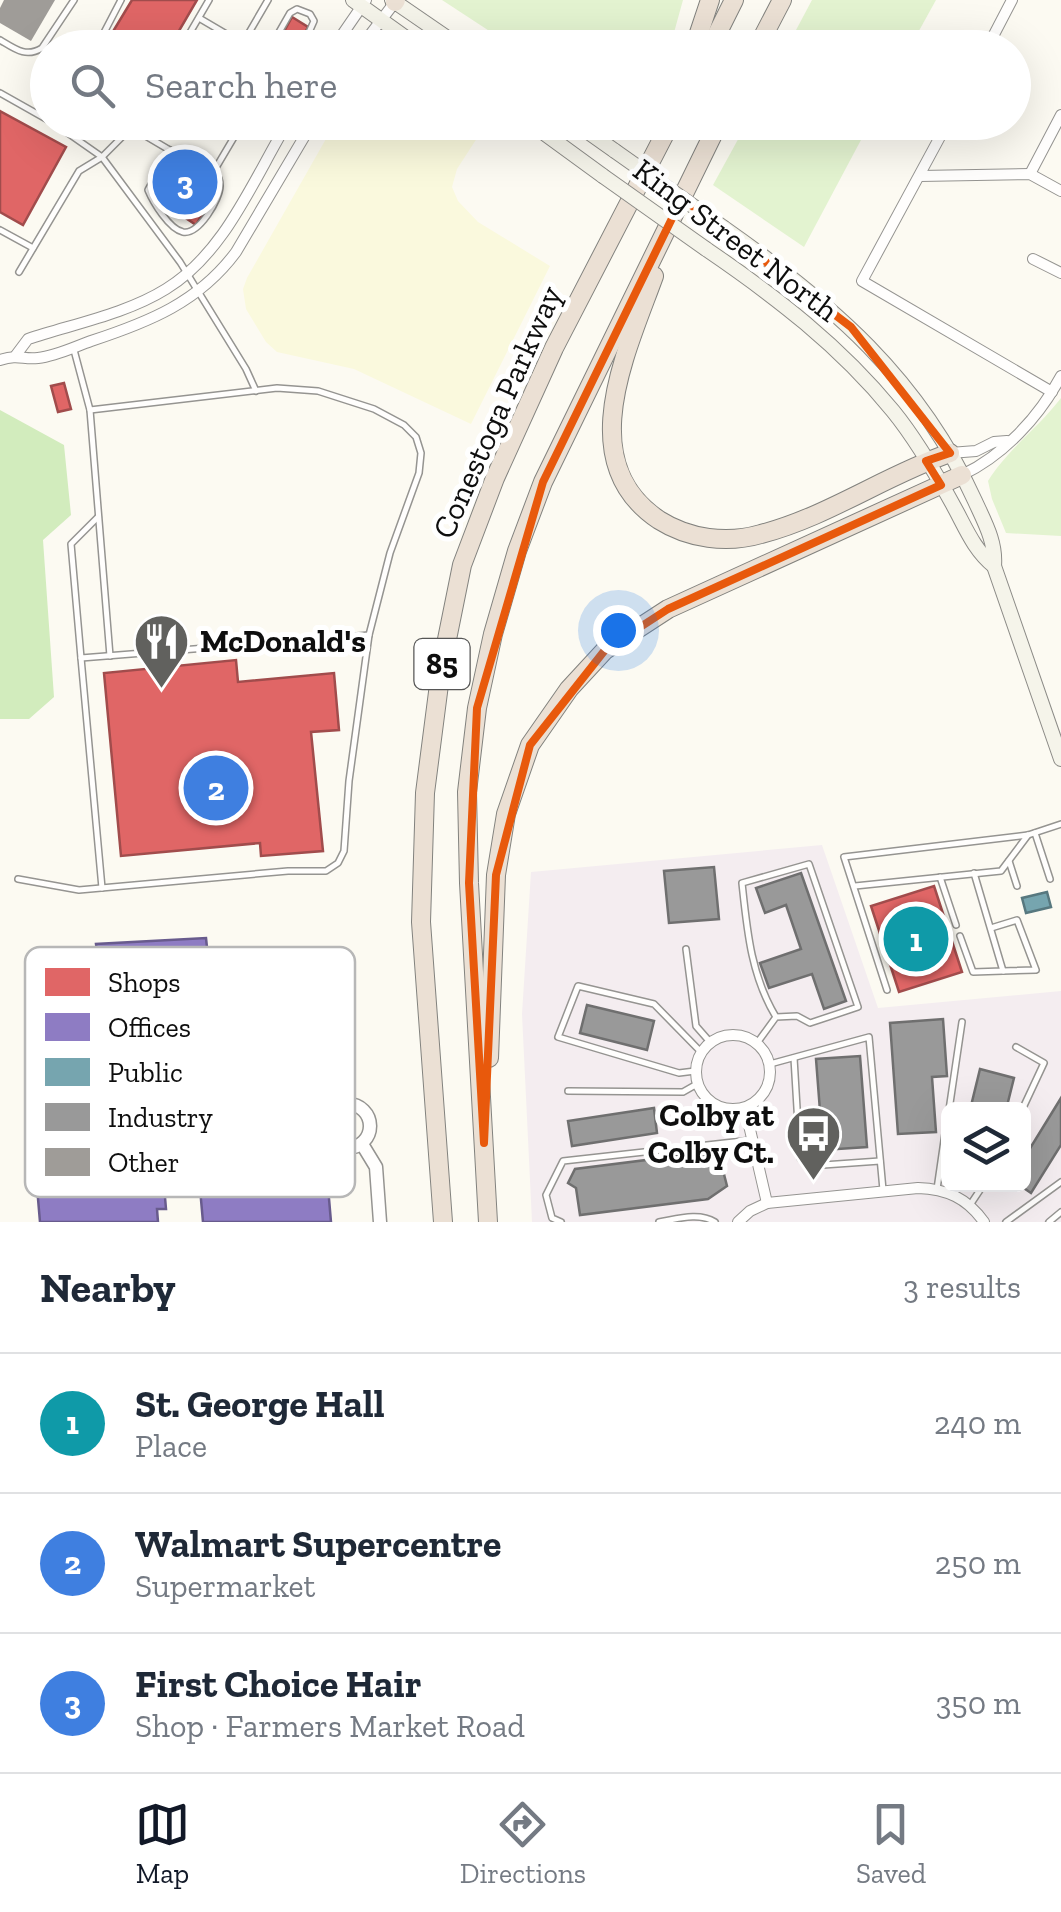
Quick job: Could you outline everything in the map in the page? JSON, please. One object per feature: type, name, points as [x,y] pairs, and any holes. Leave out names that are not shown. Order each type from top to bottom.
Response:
[{"type":"highway","points":[[700,30],[710,0]]},
{"type":"highway","points":[[719,30],[734,0]]},
{"type":"highway","points":[[767,30],[782,0]]},
{"type":"highway","name":"Conestoga Parkway","points":[[443,1222],[421,922],[425,793],[441,669],[462,565],[495,478],[554,348],[661,140]]},
{"type":"highway","points":[[710,140],[685,188],[617,380],[611,416],[615,456],[638,502],[670,527],[697,538],[760,535],[950,453]]},
{"type":"highway","name":"85","points":[[488,1222],[468,883],[467,792],[477,708],[517,551],[543,482],[685,188]]},
{"type":"highway","points":[[484,1143],[496,875],[506,814],[530,745],[569,689],[606,650],[668,609],[962,475]]},
{"type":"main road","points":[[394,1],[436,30]]},
{"type":"main road","points":[[360,2],[394,30]]},
{"type":"main road","name":"King Street North","points":[[554,140],[764,288],[824,337],[894,412],[941,485],[978,553],[994,566]]},
{"type":"main road","name":"King Street North","points":[[600,140],[814,292],[916,400],[962,475],[996,548],[994,566],[1061,759]]},
{"type":"street","points":[[996,30],[1012,0]]},
{"type":"street","points":[[373,30],[394,1]]},
{"type":"street","points":[[344,30],[360,2]]},
{"type":"street","points":[[1030,174],[1061,115]]},
{"type":"street","points":[[0,360],[16,354],[28,339],[151,297],[187,274],[228,225],[277,140]]},
{"type":"street","points":[[16,354],[35,359],[144,324],[198,292],[222,271],[250,232],[303,140]]},
{"type":"street","points":[[939,140],[862,281],[1052,392]]},
{"type":"street","points":[[920,176],[1030,174],[1061,191]]},
{"type":"street","points":[[1033,259],[1061,273]]},
{"type":"street","points":[[962,475],[988,463],[1027,426],[1061,376]]},
{"type":"street","points":[[950,453],[976,451],[994,442],[1007,441]]},
{"type":"street","points":[[739,1035],[757,1043],[770,1064],[766,1090],[745,1108],[724,1109],[714,1105],[697,1084],[695,1071],[701,1052],[722,1036],[739,1035]]},
{"type":"street","points":[[745,1108],[767,1204]]},
{"type":"street","points":[[362,1144],[376,1166],[380,1222]]},
{"type":"street","points":[[738,1222],[750,1211],[767,1204],[937,1189],[958,1196],[984,1222]]},
{"type":"lane","points":[[54,30],[74,0]]},
{"type":"lane","points":[[106,30],[122,0]]},
{"type":"lane","points":[[192,30],[209,0]]},
{"type":"lane","points":[[253,30],[268,0]]},
{"type":"lane","points":[[280,30],[297,9],[310,14],[314,21],[310,30]]},
{"type":"lane","points":[[199,18],[220,30]]},
{"type":"lane","points":[[0,40],[22,53],[30,53]]},
{"type":"lane","points":[[0,92],[30,109]]},
{"type":"lane","points":[[78,140],[102,157],[187,274],[256,391]]},
{"type":"lane","points":[[19,272],[80,170],[120,140]]},
{"type":"lane","points":[[155,140],[205,171],[214,171]]},
{"type":"lane","points":[[214,171],[232,140]]},
{"type":"lane","points":[[170,150],[148,190],[180,231],[196,229],[218,194],[220,182],[214,171]]},
{"type":"lane","points":[[0,230],[33,248]]},
{"type":"lane","points":[[73,347],[90,410],[110,657]]},
{"type":"lane","points":[[18,879],[79,890],[326,871],[338,863],[344,851],[349,781],[369,635],[422,453],[416,437],[404,425],[374,408],[302,388],[90,410]]},
{"type":"lane","points":[[98,517],[71,544],[102,888]]},
{"type":"lane","points":[[82,658],[369,635]]},
{"type":"lane","points":[[887,990],[844,857],[1032,834],[1061,824]]},
{"type":"lane","points":[[854,886],[1001,871],[1032,834]]},
{"type":"lane","points":[[1032,834],[1050,879]]},
{"type":"lane","points":[[1009,861],[1018,886]]},
{"type":"lane","points":[[810,864],[858,1007],[810,1023],[796,1016],[776,1017],[761,992],[748,938],[742,882],[810,864]]},
{"type":"lane","points":[[974,874],[1003,971]]},
{"type":"lane","points":[[940,877],[956,925]]},
{"type":"lane","points":[[960,936],[973,972],[1036,970],[1017,920],[990,928]]},
{"type":"lane","points":[[686,948],[696,1026],[710,1042]]},
{"type":"lane","points":[[695,1071],[679,1074],[558,1037],[578,986],[654,1004],[701,1052]]},
{"type":"lane","points":[[757,1043],[776,1017]]},
{"type":"lane","points":[[950,1102],[962,1022]]},
{"type":"lane","points":[[770,1064],[869,1036],[883,1191]]},
{"type":"lane","points":[[1016,1047],[1044,1063],[1026,1102]]},
{"type":"lane","points":[[794,1058],[800,1158],[809,1166],[880,1161]]},
{"type":"lane","points":[[568,1090],[683,1092],[697,1084]]},
{"type":"lane","points":[[560,1222],[552,1218],[546,1196],[563,1160],[752,1140]]},
{"type":"lane","points":[[937,1189],[941,1163]]},
{"type":"lane","points":[[1006,1222],[1061,1182]]},
{"type":"lane","points":[[970,1205],[979,1192]]},
{"type":"lane","points":[[1048,1222],[1061,1212]]},
{"type":"lane","points":[[659,1222],[694,1217],[715,1222]]},
{"type":"highlighted area","points":[[682,198],[851,327],[950,453],[926,461],[941,485],[668,609],[605,650],[530,745],[496,875],[484,1143],[469,883],[477,708],[543,482]]},
{"type":"shaded area","points":[[822,845],[878,1008],[1061,991],[1061,1222],[532,1222],[522,1014],[531,872]]},
{"type":"green space","points":[[442,0],[683,0],[675,30],[488,30]]},
{"type":"green space","points":[[812,0],[936,0],[919,30],[796,30]]},
{"type":"green space","points":[[325,140],[476,140],[457,169],[452,187],[458,201],[478,222],[550,266],[471,424],[354,369],[277,352],[266,342],[246,309],[243,289]]},
{"type":"green space","points":[[738,140],[861,140],[804,247],[713,185]]},
{"type":"green space","points":[[1061,398],[1061,536],[1006,533],[988,481]]},
{"type":"green space","points":[[0,410],[64,445],[71,515],[43,540],[54,697],[29,719],[0,719]]},
{"type":"building: Shops","points":[[132,0],[197,0],[180,30],[114,30]]},
{"type":"building: Shops","points":[[292,17],[308,27],[306,30],[285,30]]},
{"type":"building: Shops","points":[[0,111],[30,127],[30,140],[53,140],[66,147],[23,225],[0,212]]},
{"type":"building: Shops","points":[[181,169],[216,189],[196,225],[162,202]]},
{"type":"building: Shops","points":[[64,383],[71,409],[58,412],[51,386]]},
{"type":"building: Shops","points":[[236,660],[238,682],[334,673],[339,730],[311,732],[323,851],[261,856],[260,843],[121,856],[104,673]]},
{"type":"building: Shops","points":[[934,886],[962,972],[899,992],[871,906]]},
{"type":"building: Offices","points":[[206,938],[207,947],[96,947],[96,944]]},
{"type":"building: Offices","points":[[38,1197],[165,1197],[166,1209],[157,1209],[158,1222],[40,1222]]},
{"type":"building: Offices","points":[[201,1197],[329,1197],[331,1222],[203,1222]]},
{"type":"building: Public","points":[[1047,892],[1051,907],[1026,913],[1022,898]]},
{"type":"building: Industry","points":[[714,867],[719,919],[669,923],[664,871]]},
{"type":"building: Industry","points":[[801,873],[846,1001],[824,1009],[812,974],[769,988],[760,963],[801,949],[786,905],[765,913],[756,888]]},
{"type":"building: Industry","points":[[587,1005],[654,1021],[647,1050],[580,1033]]},
{"type":"building: Industry","points":[[943,1019],[947,1076],[932,1077],[936,1132],[898,1134],[890,1023]]},
{"type":"building: Industry","points":[[860,1056],[867,1147],[823,1150],[816,1059]]},
{"type":"building: Industry","points":[[980,1069],[1014,1078],[1008,1102],[972,1102]]},
{"type":"building: Industry","points":[[1061,1098],[1061,1145],[1031,1193],[1031,1147]]},
{"type":"building: Industry","points":[[654,1108],[657,1133],[572,1146],[568,1121]]},
{"type":"building: Industry","points":[[718,1151],[727,1186],[708,1199],[580,1215],[576,1188],[568,1183],[575,1169]]},
{"type":"building: Other","points":[[4,0],[55,0],[37,30],[30,30],[30,40],[0,23]]},
{"type":"place","name":"First Choice Hair","points":[[185,182]]},
{"type":"place","name":"McDonald's","points":[[161,690]]},
{"type":"place","name":"Walmart Supercentre","points":[[216,788]]},
{"type":"place","name":"St. George Hall","points":[[916,939]]},
{"type":"place","name":"Colby at Colby Ct.","points":[[813,1182]]}]
